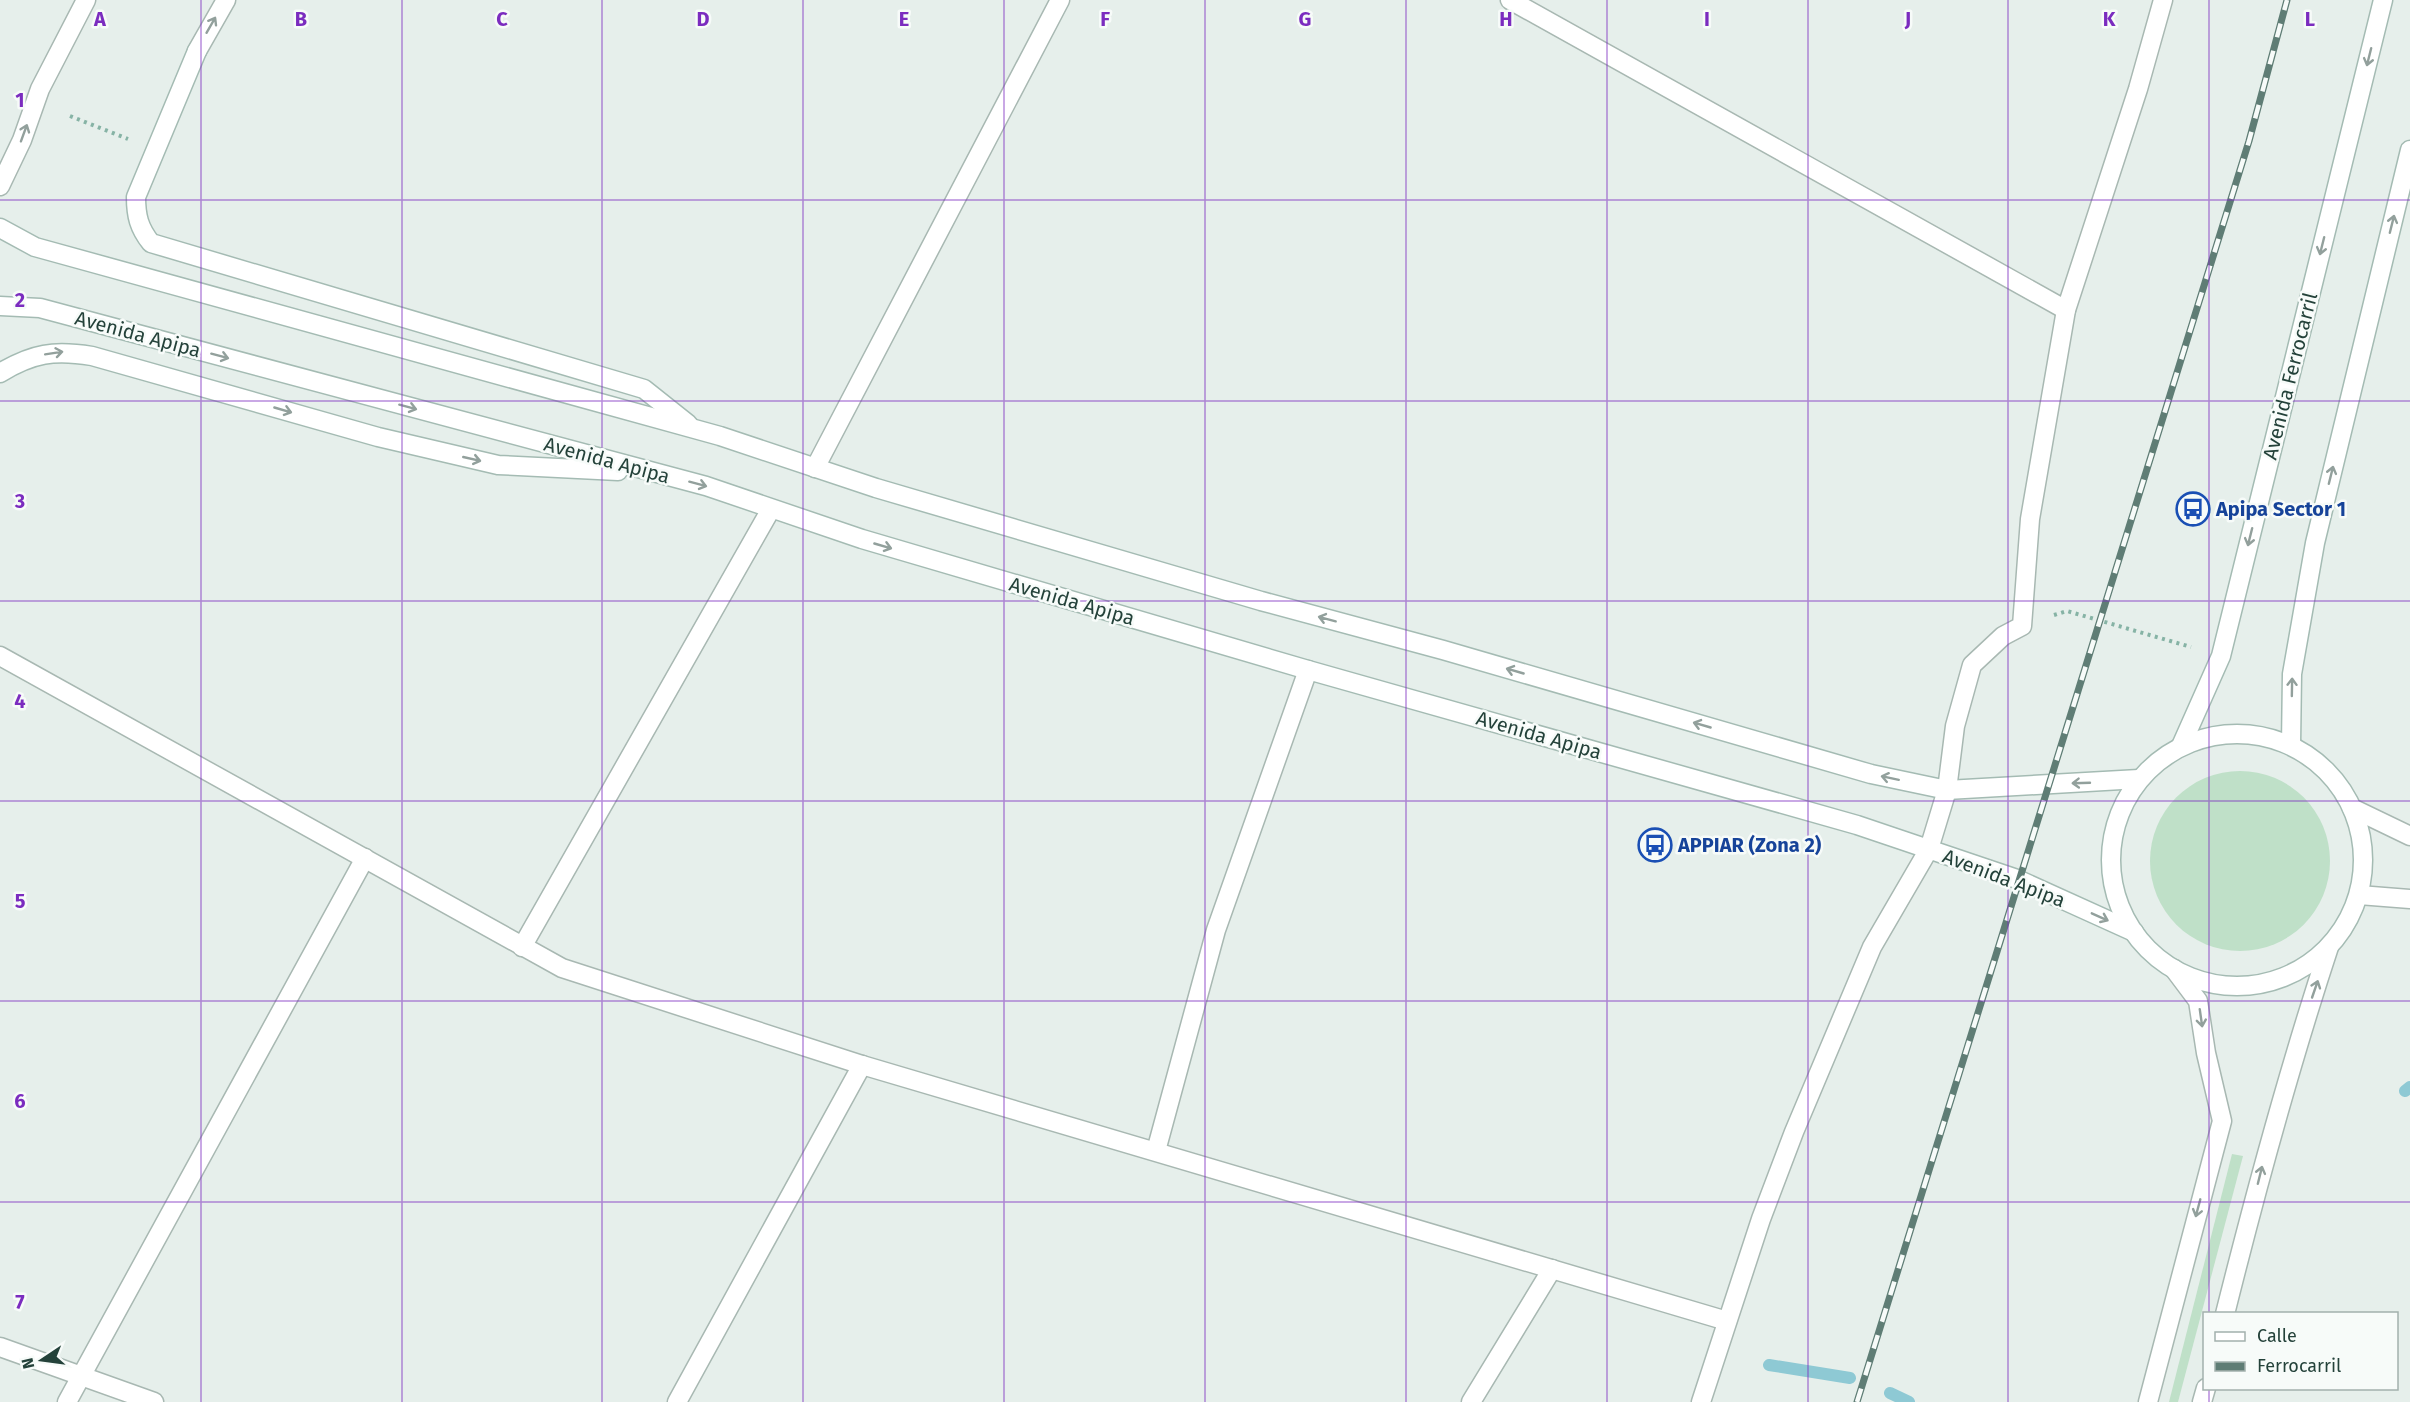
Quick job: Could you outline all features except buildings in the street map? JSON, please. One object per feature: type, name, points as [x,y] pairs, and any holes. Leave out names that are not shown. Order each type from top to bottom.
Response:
[{"type":"street","points":[[0,186],[22,140],[40,89],[86,0]]},
{"type":"street","points":[[226,0],[197,51],[136,197],[136,214],[142,231],[151,243],[644,389],[695,429]]},
{"type":"street","points":[[815,468],[1060,0]]},
{"type":"street","points":[[1510,0],[2066,310]]},
{"type":"street","points":[[1701,1402],[1761,1219],[1794,1132],[1872,947],[1929,849],[1947,790],[1955,726],[1972,665],[2003,636],[2022,626],[2030,519],[2066,310],[2138,89],[2163,0]]},
{"type":"street","name":"Avenida Ferrocarril","points":[[2181,746],[2221,656],[2383,0]]},
{"type":"street","points":[[2291,745],[2292,674],[2315,543],[2410,150]]},
{"type":"street","points":[[0,228],[35,247],[695,429],[815,468],[1261,601],[1443,650],[1871,774],[1947,790],[2139,779]]},
{"type":"street","name":"Avenida Apipa","points":[[0,306],[40,308],[706,486],[862,539],[1308,670],[1784,804],[1929,849],[2018,879],[2134,932]]},
{"type":"street","points":[[0,373],[26,358],[61,351],[92,356],[378,437],[498,465],[655,473]]},
{"type":"street","points":[[522,947],[771,509]]},
{"type":"street","points":[[0,656],[562,968],[862,1065],[1727,1321]]},
{"type":"street","points":[[1156,1151],[1216,930],[1308,670]]},
{"type":"street","points":[[2236,733],[2264,736],[2291,745],[2323,768],[2337,782],[2352,808],[2363,866],[2359,895],[2348,922],[2330,946],[2307,966],[2282,978],[2255,985],[2227,986],[2199,980],[2174,969],[2152,952],[2134,932],[2121,908],[2113,882],[2111,855],[2115,828],[2125,802],[2139,779],[2159,760],[2181,746],[2208,736],[2236,733]]},
{"type":"street","points":[[2352,808],[2410,837]]},
{"type":"street","points":[[67,1402],[84,1375],[365,858]]},
{"type":"street","points":[[2359,895],[2410,899]]},
{"type":"street","points":[[2226,1312],[2266,1150],[2299,1038],[2330,946]]},
{"type":"street","points":[[2148,1402],[2222,1121],[2206,1053],[2198,1000],[2174,969]]},
{"type":"street","points":[[676,1402],[862,1065]]},
{"type":"street","points":[[1471,1402],[1552,1269]]},
{"type":"street","points":[[0,1347],[84,1375],[154,1402]]},
{"type":"path","points":[[70,116],[134,141]]},
{"type":"path","points":[[2022,626],[2067,611],[2221,656]]},
{"type":"green space","points":[[2240,771],[2258,772],[2275,778],[2304,797],[2323,826],[2329,843],[2329,879],[2323,896],[2304,925],[2275,944],[2258,950],[2240,951],[2222,950],[2205,944],[2176,925],[2157,896],[2151,879],[2150,861],[2151,843],[2157,826],[2176,797],[2205,778],[2222,772]]},
{"type":"green space","points":[[2232,1154],[2243,1156],[2178,1402],[2169,1402]]},
{"type":"waterway","points":[[2405,1091],[2410,1087]]},
{"type":"waterway","points":[[1769,1365],[1850,1378]]},
{"type":"waterway","points":[[1890,1393],[1909,1402]]},
{"type":"railway","points":[[1857,1402],[2249,141],[2287,0]]},
{"type":"place","name":"Apipa Sector 1","points":[[2193,509]]},
{"type":"place","name":"APPIAR (Zona 2)","points":[[1655,845]]}]
